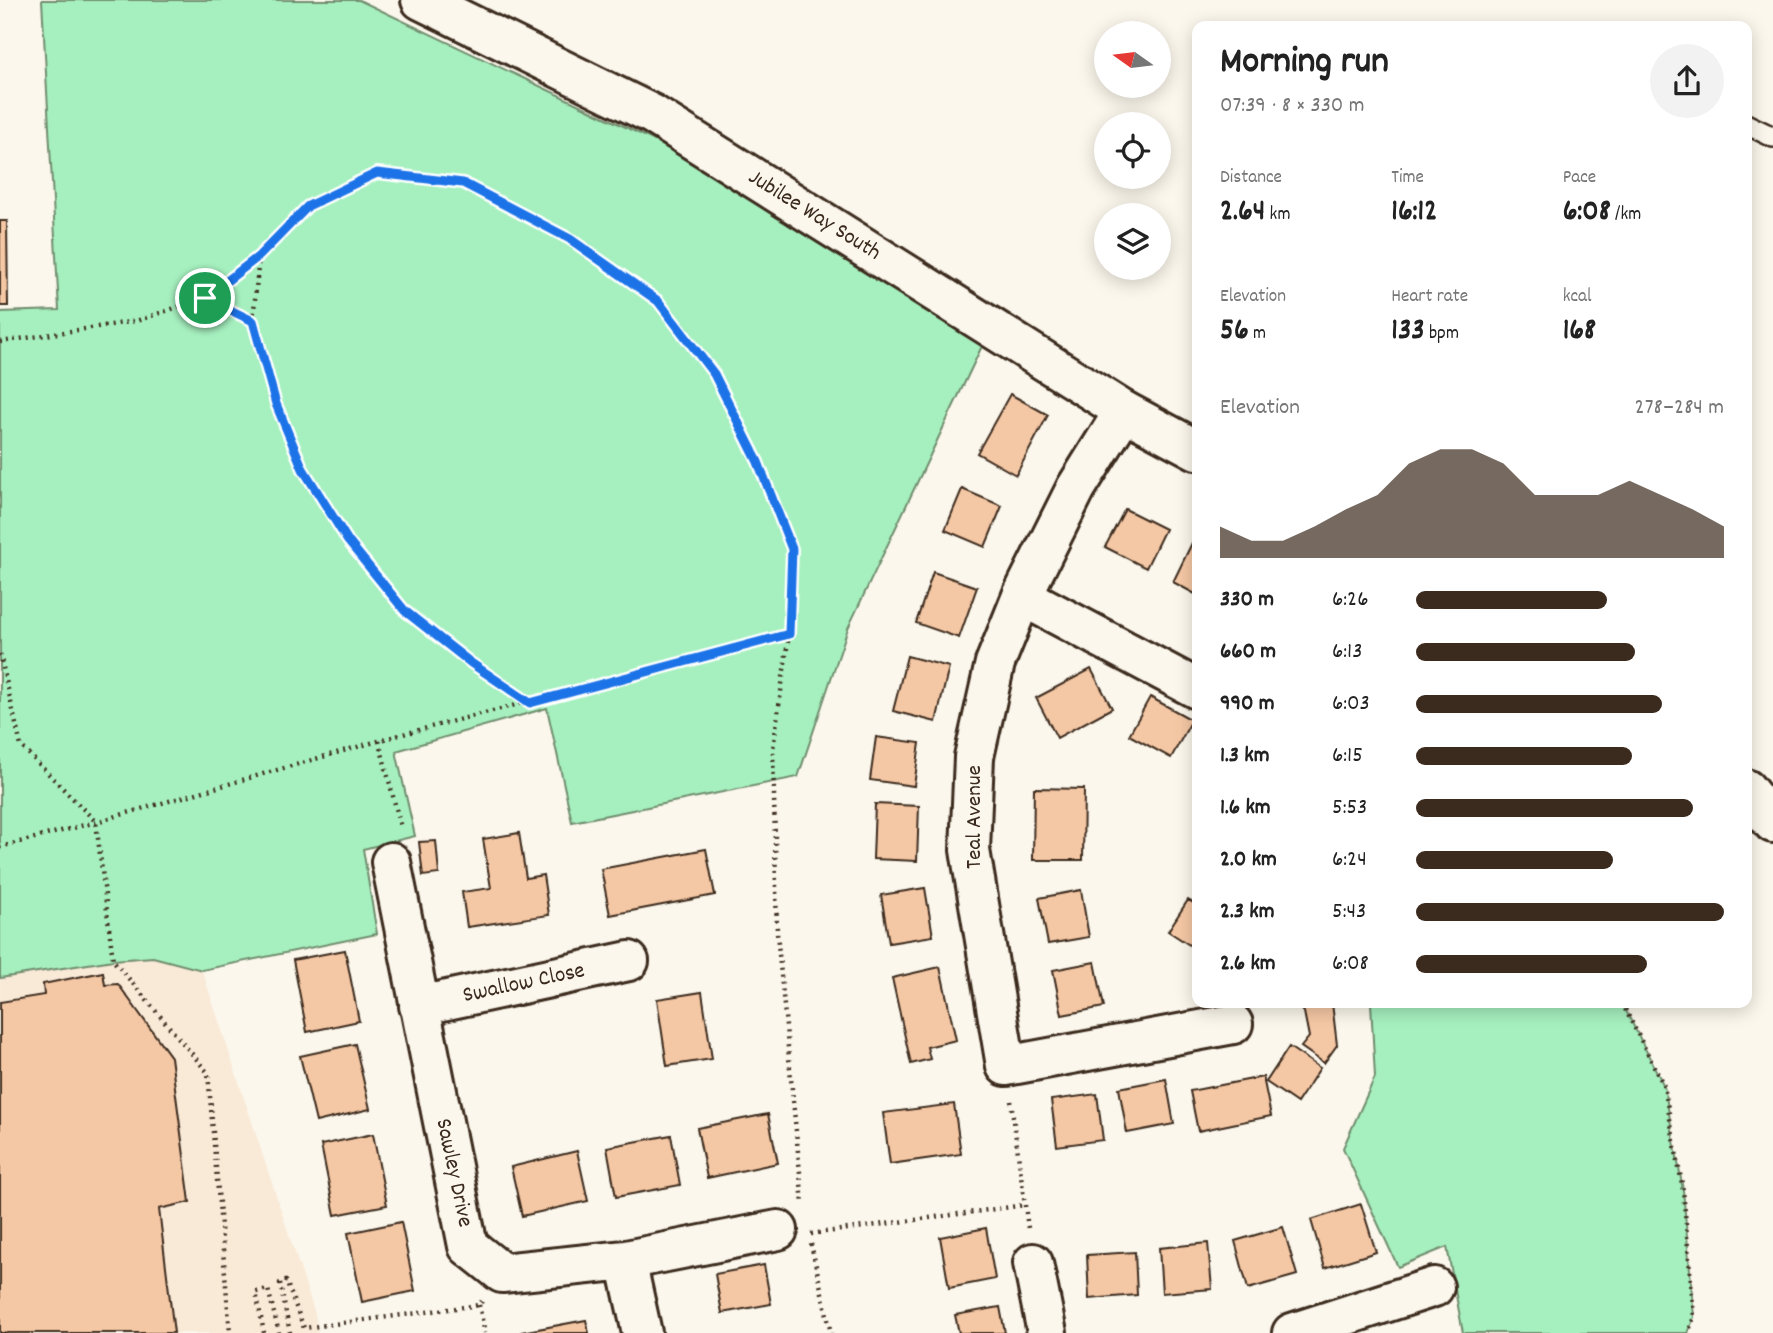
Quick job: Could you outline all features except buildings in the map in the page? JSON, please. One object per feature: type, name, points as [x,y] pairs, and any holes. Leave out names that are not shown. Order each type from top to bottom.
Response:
[{"type":"street","name":"Jubilee Way South","points":[[421,0],[652,114],[1124,411],[1192,447]]},
{"type":"street","name":"Teal Avenue","points":[[1006,1066],[970,850],[974,757],[995,663],[1022,596],[1076,488],[1124,411]]},
{"type":"street","points":[[1022,596],[1192,686]]},
{"type":"street","points":[[1752,797],[1773,823]]},
{"type":"street","name":"Sawley Drive","points":[[391,862],[468,1246],[502,1273]]},
{"type":"street","name":"Swallow Close","points":[[419,1006],[629,961]]},
{"type":"street","points":[[1006,1066],[1233,1024]]},
{"type":"street","points":[[502,1273],[625,1260],[799,1226]]},
{"type":"street","points":[[625,1260],[642,1333]]},
{"type":"street","points":[[1033,1263],[1047,1333]]},
{"type":"street","points":[[1292,1333],[1434,1287]]},
{"type":"lane","points":[[1752,127],[1773,137]]},
{"type":"path","points":[[0,342],[136,321],[205,298],[259,256],[308,206],[377,173],[463,183],[570,239],[658,301],[714,374],[758,462],[792,549],[789,634],[773,749],[777,933],[799,1226],[831,1333]]},
{"type":"path","points":[[259,256],[253,321],[276,404],[303,469],[348,541],[405,611],[471,663],[530,703]]},
{"type":"path","points":[[205,298],[253,321]]},
{"type":"path","points":[[0,847],[379,741],[789,634]]},
{"type":"path","points":[[0,654],[21,746],[96,822],[113,960],[208,1073],[230,1333]]},
{"type":"path","points":[[379,741],[408,855],[391,862]]},
{"type":"path","points":[[1625,1008],[1664,1086],[1683,1190],[1693,1317],[1688,1333]]},
{"type":"path","points":[[1006,1066],[1033,1263]]},
{"type":"path","points":[[799,1226],[1025,1205]]},
{"type":"path","points":[[290,1333],[280,1283],[286,1281],[304,1331],[479,1305],[502,1273]]},
{"type":"path","points":[[264,1333],[256,1292],[268,1289],[279,1333]]},
{"type":"path","points":[[479,1305],[485,1333]]},
{"type":"shaded area","points":[[153,957],[202,970],[315,1314],[318,1333],[0,1333],[0,978],[113,960]]},
{"type":"green space","points":[[42,0],[359,0],[657,142],[982,346],[848,628],[798,777],[572,822],[547,708],[396,751],[415,836],[363,849],[377,934],[202,970],[153,957],[113,960],[0,978],[0,312],[59,310]]},
{"type":"green space","points":[[1371,1008],[1625,1008],[1664,1086],[1683,1190],[1694,1317],[1688,1333],[1463,1333],[1447,1247],[1398,1267],[1343,1148],[1375,1077]]},
{"type":"route","points":[[377,173],[463,183],[570,239],[658,301],[714,374],[758,462],[792,549],[789,634],[530,703],[471,663],[405,611],[348,541],[303,469],[276,404],[253,321],[205,298],[259,256],[308,206],[377,173]]}]
